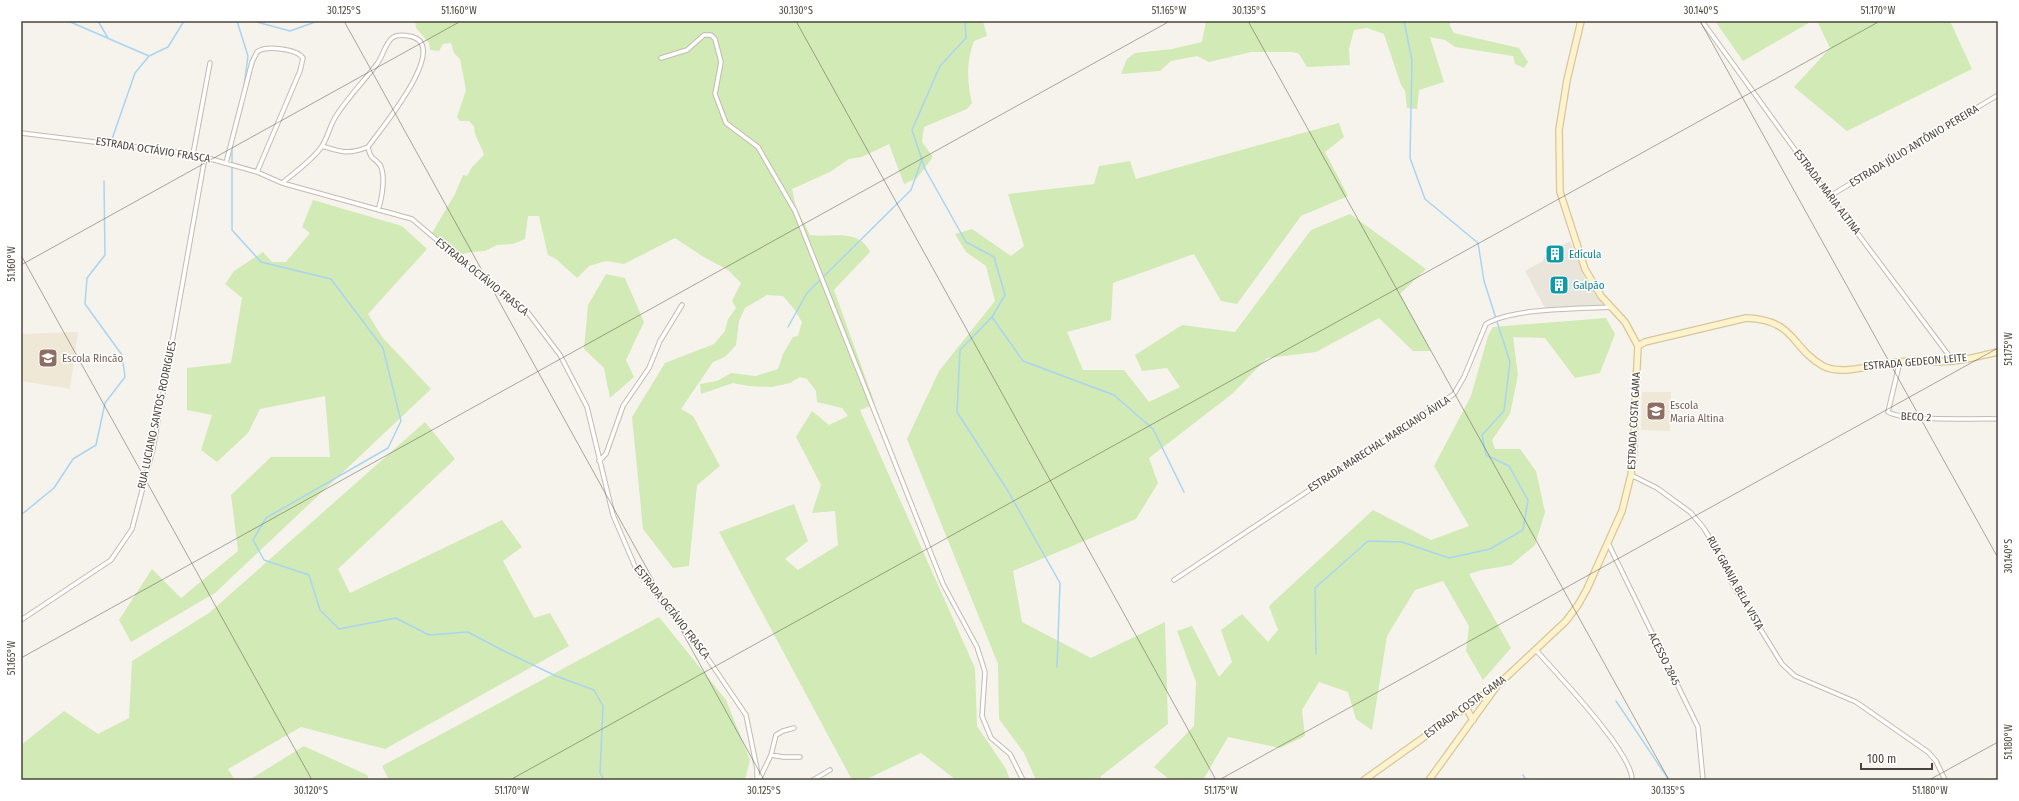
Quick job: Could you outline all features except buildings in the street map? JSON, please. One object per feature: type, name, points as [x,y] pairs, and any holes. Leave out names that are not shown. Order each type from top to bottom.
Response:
[{"type":"main road","points":[[1581,21],[1567,80],[1559,130],[1560,192],[1585,269],[1593,285],[1625,322],[1638,346]]},
{"type":"main road","name":"ESTRADA GEDEON LEITE","points":[[1638,346],[1645,342],[1746,318],[1763,319],[1787,331],[1813,359],[1833,370],[1844,370],[1900,361],[1953,361],[1998,352]]},
{"type":"main road","name":"ESTRADA COSTA GAMA","points":[[1364,780],[1465,706],[1500,683],[1535,648],[1566,621],[1578,605],[1622,511],[1631,475],[1634,449],[1634,405],[1638,346]]},
{"type":"main road","points":[[1430,780],[1500,683]]},
{"type":"main road","points":[[1465,706],[1472,720]]},
{"type":"street","name":"ESTRADA MARIA ALTINA","points":[[1702,21],[1953,361]]},
{"type":"street","points":[[661,58],[687,50],[706,34],[711,34],[715,39],[721,62],[715,94],[722,117],[726,123],[758,147],[795,211],[943,584],[977,647],[985,671],[982,716],[991,738],[1009,753],[1023,780]]},
{"type":"street","points":[[282,183],[322,146],[335,116],[383,56],[388,42],[393,36],[415,37],[425,49],[418,76],[368,147],[356,152],[344,153],[322,146]]},
{"type":"street","points":[[226,163],[252,62],[257,52],[271,48],[297,52],[303,58],[300,71],[257,172]]},
{"type":"street","points":[[193,154],[210,63]]},
{"type":"street","name":"ESTRADA JÚLIO ANTÔNIO PEREIRA","points":[[1830,196],[1998,95]]},
{"type":"street","name":"ESTRADA OCTÁVIO FRASCA","points":[[21,132],[193,154],[257,172],[282,183],[412,219],[490,285],[526,310],[560,355],[587,407],[613,516],[637,571],[708,659],[746,715],[758,780]]},
{"type":"street","points":[[368,147],[370,157],[379,164],[383,172],[378,210]]},
{"type":"street","name":"RUA LUCIANO SANTOS RODRIGUES","points":[[21,620],[111,560],[132,529],[153,449],[205,157]]},
{"type":"street","points":[[599,460],[606,454],[623,406],[649,368],[660,341],[682,305]]},
{"type":"street","name":"ESTRADA MARECHAL MARCIANO ÁVILA","points":[[1174,580],[1454,394],[1464,377],[1486,324],[1492,320],[1518,313],[1611,307]]},
{"type":"street","name":"BECO 2","points":[[1900,361],[1888,412],[1895,416],[1916,418],[1998,419]]},
{"type":"street","name":"RUA GRANJA BELA VISTA","points":[[1631,475],[1657,488],[1690,512],[1703,527],[1723,559],[1732,583],[1782,664],[1795,676],[1856,702],[1928,752],[1936,761],[1945,780]]},
{"type":"street","name":"ACESSO 2845","points":[[1608,543],[1698,727],[1703,780]]},
{"type":"street","points":[[1535,648],[1617,745],[1629,766],[1632,780]]},
{"type":"street","points":[[758,780],[771,755],[777,734],[794,728]]},
{"type":"street","points":[[771,755],[783,758],[800,757]]},
{"type":"street","points":[[812,780],[830,770]]},
{"type":"shaded area","points":[[1570,241],[1586,281],[1604,306],[1545,308],[1525,271],[1543,261],[1545,255]]},
{"type":"shaded area","name":"Escola Rincão","points":[[78,332],[70,389],[21,381],[21,334]]},
{"type":"shaded area","name":"Escola Maria Altina","points":[[1642,392],[1671,392],[1670,431],[1641,430]]},
{"type":"green space","points":[[415,21],[983,21],[987,36],[974,41],[971,49],[968,80],[972,103],[967,109],[924,127],[922,142],[933,157],[917,178],[904,184],[889,144],[862,157],[849,159],[830,172],[792,189],[796,207],[810,235],[851,237],[859,240],[870,252],[834,290],[875,404],[860,410],[975,668],[977,726],[1006,769],[1010,780],[956,780],[921,753],[865,780],[852,780],[719,532],[794,504],[808,541],[785,559],[798,570],[838,545],[835,511],[812,513],[821,485],[796,437],[812,411],[829,425],[848,416],[842,408],[817,402],[816,391],[807,379],[800,377],[790,383],[772,387],[748,386],[733,383],[701,394],[700,384],[717,381],[731,373],[756,376],[778,369],[783,354],[793,337],[798,336],[802,322],[794,309],[783,296],[767,295],[745,308],[739,321],[736,345],[725,357],[713,362],[681,409],[693,416],[720,466],[697,485],[689,566],[673,568],[643,529],[632,417],[665,363],[714,344],[725,331],[728,319],[736,308],[732,301],[741,283],[728,270],[702,256],[675,238],[624,264],[606,261],[589,266],[577,278],[556,259],[548,255],[539,216],[528,216],[525,239],[513,244],[497,245],[485,251],[459,255],[432,233],[455,194],[463,175],[467,176],[472,167],[484,155],[475,134],[474,126],[469,121],[460,121],[457,117],[466,90],[460,59],[454,53],[451,43],[443,44],[439,51],[430,50],[429,43],[416,28]]},
{"type":"green space","points":[[1206,21],[1450,21],[1450,26],[1454,33],[1519,48],[1528,62],[1524,68],[1515,64],[1513,56],[1455,47],[1445,40],[1430,37],[1444,82],[1419,90],[1417,109],[1407,108],[1405,91],[1401,85],[1384,34],[1367,28],[1354,30],[1349,49],[1350,65],[1307,67],[1299,54],[1293,52],[1251,52],[1209,62],[1197,56],[1171,61],[1160,71],[1121,74],[1127,59],[1135,53],[1172,49],[1202,42]]},
{"type":"green space","points":[[1715,21],[1812,21],[1743,61]]},
{"type":"green space","points":[[1817,21],[1950,21],[1972,69],[1847,131],[1794,87],[1830,48]]},
{"type":"green space","points":[[1339,123],[1344,137],[1325,152],[1348,196],[1301,216],[1237,304],[1221,301],[1194,254],[1113,283],[1111,320],[1067,332],[1083,370],[1124,370],[1149,402],[1180,387],[1167,368],[1142,371],[1135,355],[1182,325],[1235,332],[1311,230],[1350,214],[1426,269],[1400,294],[1431,351],[1413,351],[1379,318],[1316,352],[1267,358],[1232,394],[1149,458],[1158,483],[1136,519],[1013,571],[1022,622],[1091,658],[1165,622],[1168,724],[1101,776],[1100,780],[1036,780],[1024,753],[999,719],[998,664],[907,439],[939,371],[995,301],[986,266],[966,252],[955,234],[972,229],[1011,256],[1024,246],[1008,194],[1094,184],[1099,166],[1130,161],[1136,179]]},
{"type":"green space","points":[[313,200],[402,226],[427,249],[368,314],[382,337],[431,389],[215,593],[131,642],[119,620],[152,569],[181,598],[238,551],[231,495],[271,457],[330,457],[325,396],[260,409],[248,433],[217,462],[201,450],[212,415],[187,410],[187,368],[231,363],[242,298],[225,284],[234,271],[263,252],[272,262],[286,262],[310,233],[302,227]]},
{"type":"green space","points":[[606,274],[625,278],[644,322],[626,360],[634,377],[610,398],[604,368],[584,349],[588,305]]},
{"type":"green space","points":[[1606,318],[1615,334],[1600,373],[1575,378],[1545,338],[1513,337],[1518,375],[1510,414],[1492,440],[1495,449],[1520,449],[1536,471],[1545,512],[1535,545],[1511,565],[1469,574],[1511,648],[1483,680],[1466,651],[1469,626],[1443,581],[1415,590],[1387,636],[1372,730],[1356,719],[1348,692],[1319,682],[1302,710],[1305,736],[1280,748],[1228,737],[1203,780],[1170,780],[1154,767],[1194,726],[1196,682],[1177,631],[1192,626],[1219,677],[1232,662],[1221,630],[1242,614],[1268,642],[1278,630],[1269,606],[1373,510],[1431,540],[1469,526],[1434,466],[1471,396],[1488,336],[1493,327]]},
{"type":"green space","points":[[425,422],[455,459],[338,569],[350,593],[502,520],[522,547],[503,561],[534,618],[550,613],[569,646],[385,749],[301,727],[228,769],[235,780],[21,780],[21,745],[64,711],[98,734],[129,718],[132,661],[209,613]]},
{"type":"green space","points":[[659,617],[726,700],[750,760],[745,780],[389,780],[382,766]]},
{"type":"green space","points":[[304,746],[367,775],[369,780],[249,780]]},
{"type":"waterway","points":[[68,21],[149,56],[168,47],[184,21]]},
{"type":"waterway","points":[[98,21],[108,38]]},
{"type":"waterway","points":[[237,21],[248,56],[244,86]]},
{"type":"waterway","points":[[253,21],[290,31],[318,21]]},
{"type":"waterway","points":[[965,21],[966,38],[940,66],[912,130],[925,169],[966,242],[994,257],[1005,295],[992,317],[960,350],[957,412],[1008,491],[1060,583],[1057,667]]},
{"type":"waterway","points":[[1316,654],[1315,588],[1368,541],[1402,542],[1449,558],[1490,549],[1523,530],[1528,500],[1509,466],[1486,455],[1482,435],[1504,411],[1510,362],[1484,281],[1478,243],[1425,199],[1410,158],[1412,60],[1404,21]]},
{"type":"waterway","points":[[112,139],[135,73],[149,56]]},
{"type":"waterway","points":[[233,141],[241,110]]},
{"type":"waterway","points":[[232,147],[232,230],[261,262],[331,279],[383,348],[401,421],[388,448],[266,518],[253,540],[264,560],[309,575],[320,610],[339,629],[396,618],[429,635],[468,632],[556,676],[594,690],[603,706],[600,773],[604,780]]},
{"type":"waterway","points":[[788,327],[807,293],[911,190],[922,159]]},
{"type":"waterway","points":[[21,515],[54,488],[73,459],[96,445],[105,403],[125,377],[122,355],[85,304],[87,278],[105,255],[104,181]]},
{"type":"waterway","points":[[992,317],[1023,361],[1114,395],[1153,429],[1184,492]]},
{"type":"waterway","points":[[1616,701],[1669,780]]},
{"type":"waterway","points":[[1523,775],[1526,780]]},
{"type":"place","name":"Edícula","points":[[1555,254]]},
{"type":"place","name":"Galpão","points":[[1559,285]]},
{"type":"place","name":"Escola Rincão","points":[[48,358]]},
{"type":"place","name":"Escola Maria Altina","points":[[1656,411]]}]
